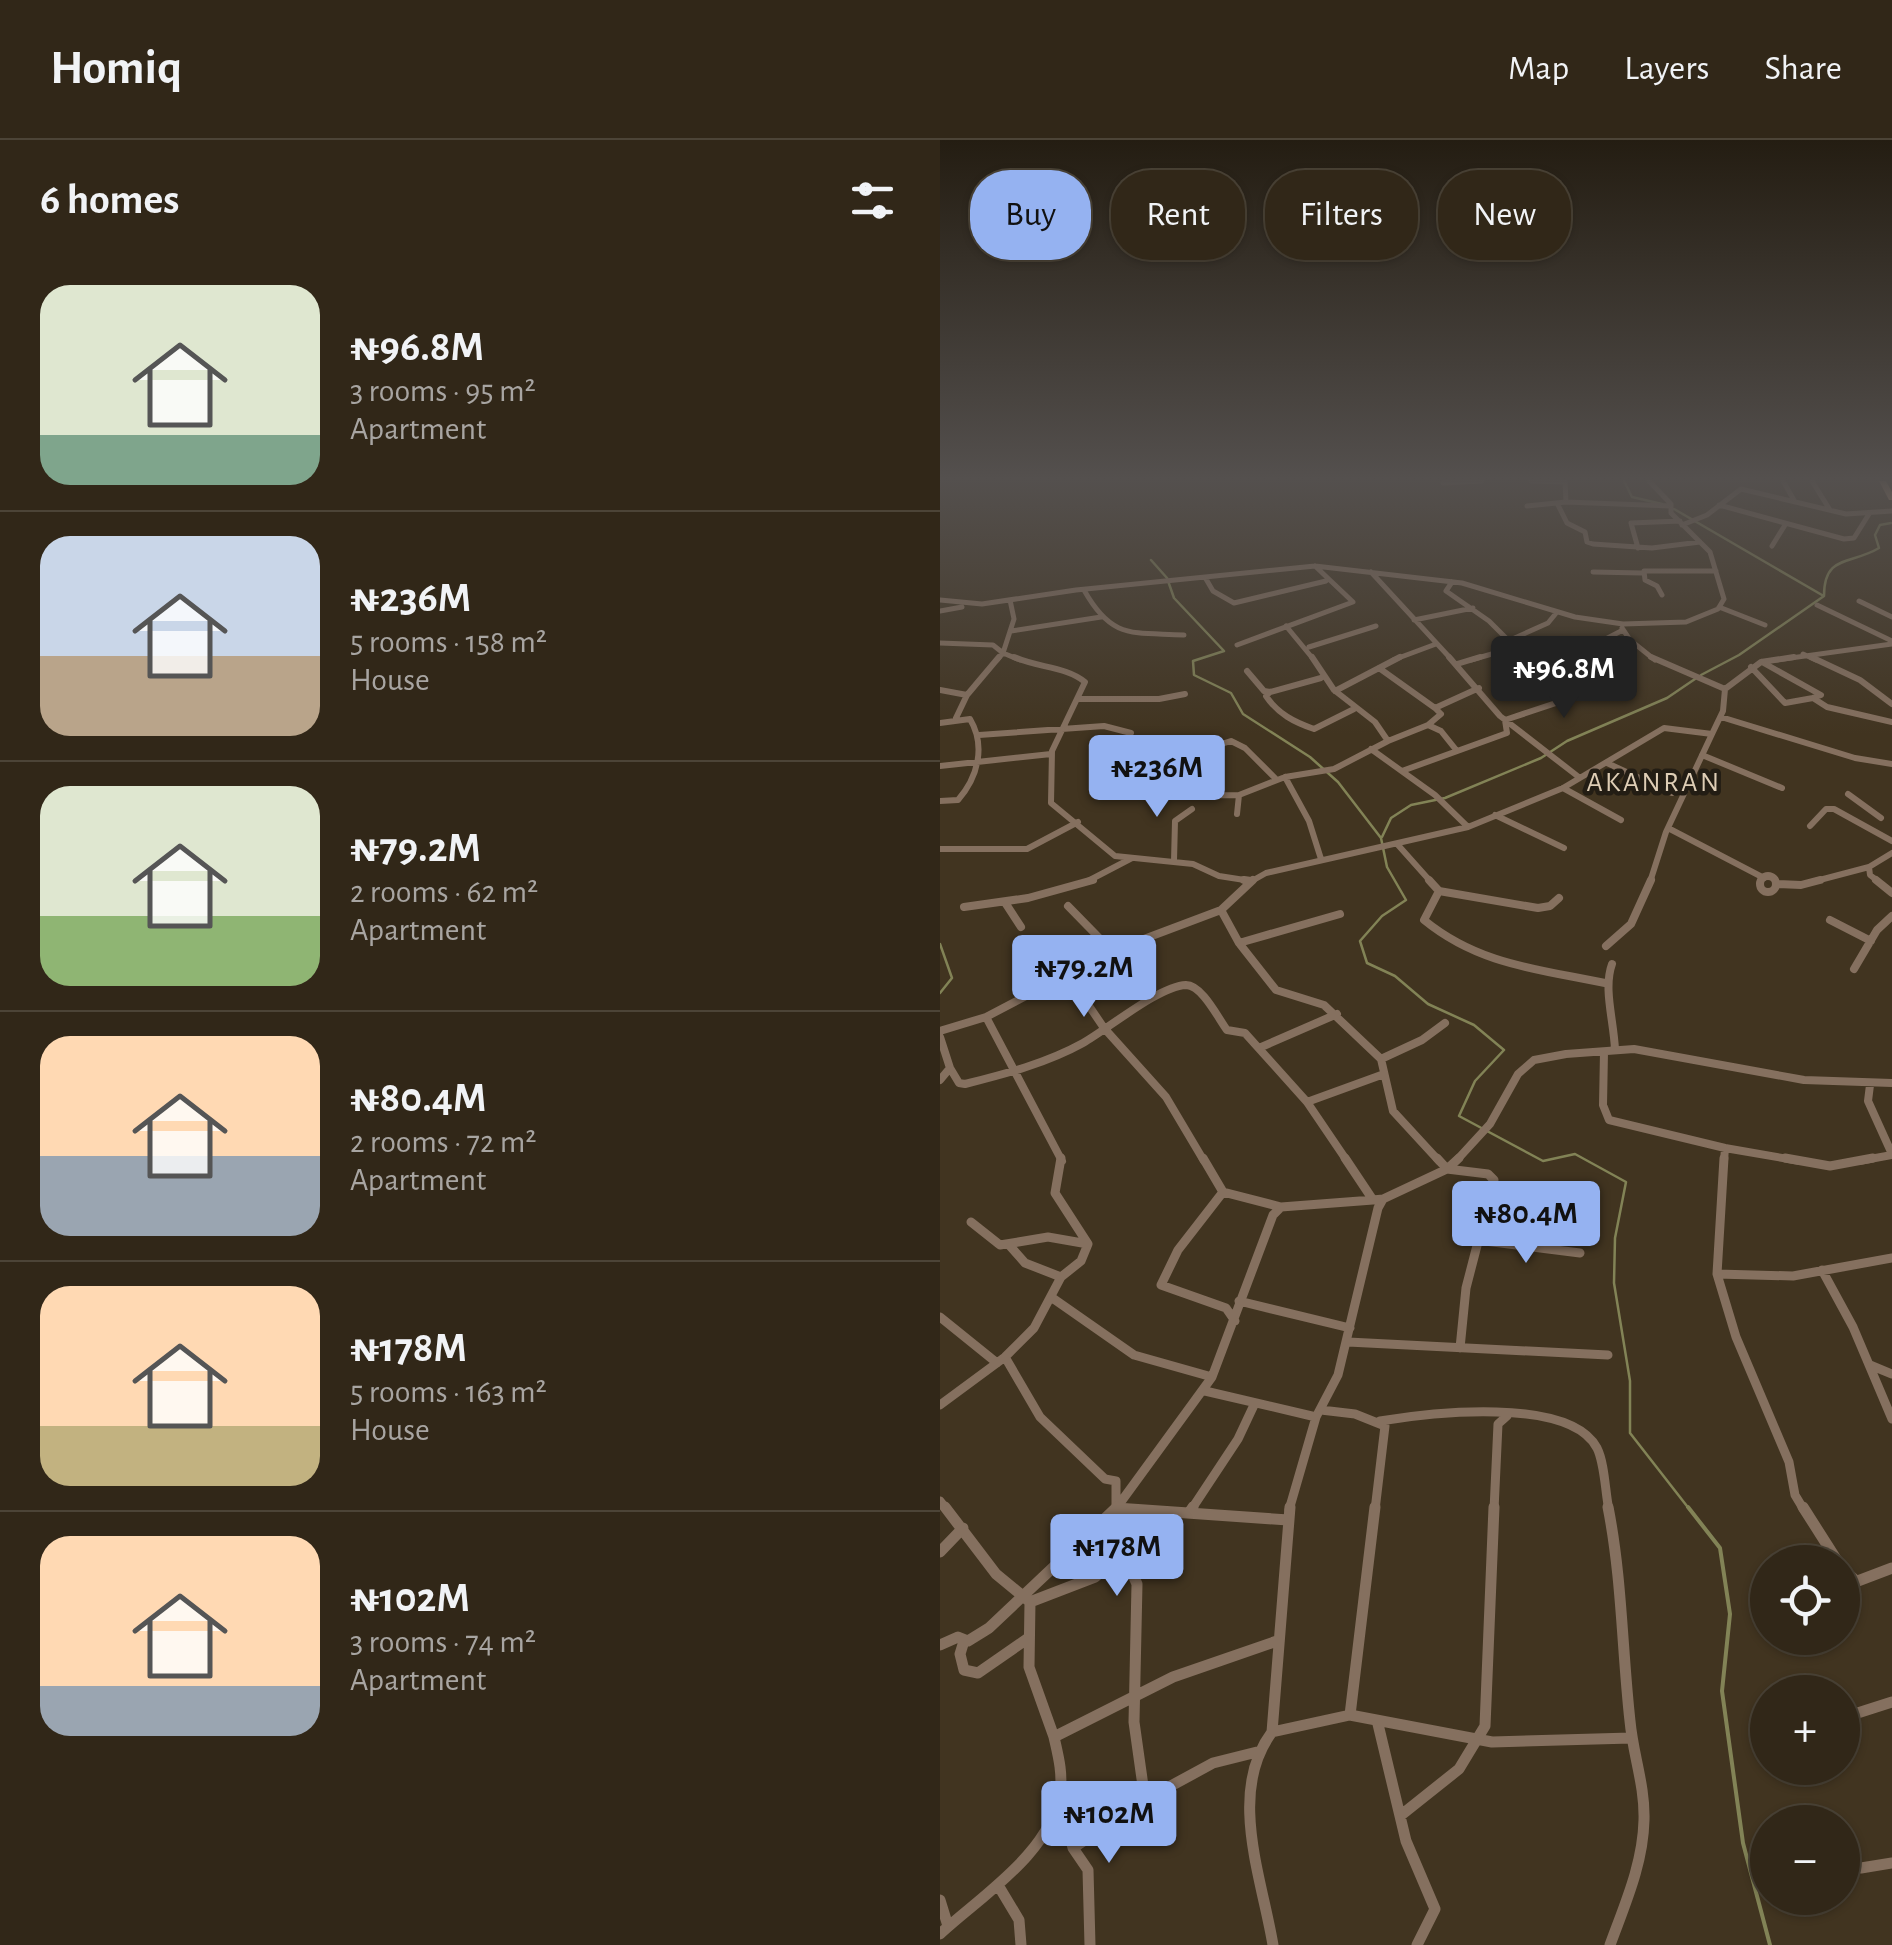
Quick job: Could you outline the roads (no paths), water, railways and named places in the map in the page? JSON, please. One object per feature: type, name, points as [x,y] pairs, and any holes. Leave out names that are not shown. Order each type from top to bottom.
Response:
[{"type":"street","points":[[940,611],[1084,590],[1314,566],[1452,582],[1623,627],[1686,622],[1719,607],[1724,598],[1714,565]]},
{"type":"street","points":[[1238,645],[1353,602],[1314,566]]},
{"type":"street","points":[[1593,572],[1716,571]]},
{"type":"street","points":[[1371,572],[1505,720],[1580,778]]},
{"type":"street","points":[[1642,573],[1662,595]]},
{"type":"street","points":[[1206,580],[1213,591],[1234,603],[1326,581]]},
{"type":"street","points":[[1452,582],[1446,591],[1473,608],[1568,698],[1505,720]]},
{"type":"street","points":[[1084,590],[1101,617],[1119,631],[1184,635]]},
{"type":"street","points":[[940,600],[966,606]]},
{"type":"street","points":[[956,718],[967,694],[1003,653],[1012,630],[1010,600]]},
{"type":"street","points":[[1859,600],[1892,617]]},
{"type":"street","points":[[1817,605],[1892,643]]},
{"type":"street","points":[[1719,607],[1766,625]]},
{"type":"street","points":[[1414,620],[1473,608]]},
{"type":"street","points":[[1508,641],[1548,623],[1557,612]]},
{"type":"street","points":[[1012,630],[1101,617]]},
{"type":"street","points":[[1286,626],[1310,647]]},
{"type":"street","points":[[1310,647],[1376,626]]},
{"type":"street","points":[[1623,627],[1652,657],[1725,689]]},
{"type":"street","points":[[1623,627],[1570,657],[1627,695]]},
{"type":"street","points":[[940,642],[992,645],[1041,668],[1071,671],[1083,677],[1085,682],[1078,699],[1058,730],[1051,754],[1051,803],[1115,856],[1174,860],[1218,876],[1251,881]]},
{"type":"street","points":[[1606,946],[1626,933],[1640,908],[1668,828],[1721,717],[1725,689],[1761,662],[1892,643]]},
{"type":"street","points":[[1335,691],[1436,644]]},
{"type":"street","points":[[1310,647],[1308,652],[1322,678],[1354,709],[1370,716],[1385,731],[1388,741]]},
{"type":"street","points":[[1457,664],[1516,648]]},
{"type":"street","points":[[1804,654],[1860,680],[1892,704]]},
{"type":"street","points":[[1752,668],[1785,703],[1820,694],[1761,662]]},
{"type":"street","points":[[1161,760],[1172,796],[1239,795],[1281,778],[1334,770],[1428,725],[1441,714],[1379,668]]},
{"type":"street","points":[[1248,671],[1264,691],[1270,692],[1322,678]]},
{"type":"street","points":[[1435,708],[1479,688]]},
{"type":"street","points":[[940,690],[967,694]]},
{"type":"street","points":[[1270,692],[1266,696],[1268,702],[1284,717],[1314,728],[1354,709]]},
{"type":"street","points":[[1078,699],[1160,700],[1185,694]]},
{"type":"street","points":[[1813,698],[1827,708],[1892,722]]},
{"type":"street","points":[[1721,717],[1854,758],[1892,764]]},
{"type":"street","points":[[940,724],[956,718],[972,720],[979,735],[978,759],[968,790],[960,799],[940,801]]},
{"type":"street","points":[[1402,771],[1507,733],[1505,720]]},
{"type":"street","points":[[1428,725],[1442,731],[1457,750]]},
{"type":"street","points":[[979,735],[1104,726],[1131,733]]},
{"type":"street","points":[[1273,1945],[1249,1810],[1256,1752],[1272,1732],[1288,1520],[1318,1413],[1338,1375],[1348,1342],[1378,1200],[1307,1102],[1245,1032],[1227,1030],[1196,988],[1186,985],[1167,991],[1082,1044],[1014,1072],[965,1084],[958,1082],[950,1068],[940,1034],[986,1018],[1112,951],[1221,910],[1251,881],[1287,865],[1468,827],[1563,788],[1664,728],[1712,734]]},
{"type":"street","points":[[1140,762],[1231,741],[1246,748],[1281,778],[1309,821],[1320,859]]},
{"type":"street","points":[[1372,749],[1443,798],[1468,827]]},
{"type":"street","points":[[940,766],[1051,754]]},
{"type":"street","points":[[1702,755],[1782,788]]},
{"type":"street","points":[[1607,762],[1672,793]]},
{"type":"street","points":[[1563,788],[1621,820]]},
{"type":"street","points":[[1848,794],[1884,816],[1867,826]]},
{"type":"street","points":[[1237,814],[1239,795]]},
{"type":"street","points":[[1174,860],[1175,821],[1192,809]]},
{"type":"street","points":[[1810,826],[1830,809],[1892,840]]},
{"type":"street","points":[[1495,815],[1564,848]]},
{"type":"street","points":[[940,849],[1027,849],[1078,822]]},
{"type":"street","points":[[1668,828],[1764,878],[1757,883],[1764,890],[1868,867],[1892,853]]},
{"type":"street","points":[[1398,844],[1439,891],[1538,908],[1559,898]]},
{"type":"street","points":[[964,907],[1006,904],[1111,876],[1132,858]]},
{"type":"street","points":[[1868,867],[1870,875],[1892,894]]},
{"type":"street","points":[[1439,891],[1424,920],[1452,943],[1488,958],[1606,983]]},
{"type":"street","points":[[1006,904],[1021,927]]},
{"type":"street","points":[[1068,906],[1112,951]]},
{"type":"street","points":[[1221,910],[1239,943],[1276,990],[1324,1005],[1381,1059],[1394,1111],[1447,1169],[1488,1174],[1494,1180],[1466,1288],[1460,1348]]},
{"type":"street","points":[[1239,943],[1340,914]]},
{"type":"street","points":[[1854,970],[1870,941],[1892,916]]},
{"type":"street","points":[[1830,920],[1870,941]]},
{"type":"street","points":[[1612,964],[1606,983],[1614,1013],[1615,1050]]},
{"type":"street","points":[[1068,975],[1104,1028],[1166,1097],[1223,1192],[1281,1207],[1378,1200],[1447,1169],[1484,1132],[1518,1074],[1534,1060],[1615,1050],[1652,1051],[1804,1080],[1892,1084]]},
{"type":"street","points":[[1259,1048],[1337,1014]]},
{"type":"street","points":[[986,1018],[1040,1124],[1059,1151],[1062,1161],[1055,1193],[1088,1244]]},
{"type":"street","points":[[1381,1059],[1422,1040],[1445,1022]]},
{"type":"street","points":[[1604,1052],[1603,1105],[1609,1120],[1725,1148],[1830,1166],[1892,1155],[1868,1102],[1870,1085]]},
{"type":"street","points":[[940,1080],[950,1068]]},
{"type":"street","points":[[1307,1102],[1384,1074]]},
{"type":"street","points":[[1725,1148],[1717,1274],[1736,1337],[1789,1462],[1795,1495],[1827,1545]]},
{"type":"street","points":[[1223,1192],[1178,1250],[1161,1285],[1226,1308],[1235,1320]]},
{"type":"street","points":[[1094,1577],[1094,1552],[1116,1508],[1205,1391],[1272,1214],[1281,1207]]},
{"type":"street","points":[[971,1222],[1000,1245],[1048,1237],[1088,1244]]},
{"type":"street","points":[[1477,1240],[1580,1253]]},
{"type":"street","points":[[940,1405],[1001,1360],[1034,1328],[1062,1277],[1082,1261],[1088,1244]]},
{"type":"street","points":[[1010,1246],[1014,1255],[1028,1264],[1062,1277]]},
{"type":"street","points":[[1717,1274],[1793,1276],[1892,1258]]},
{"type":"street","points":[[1822,1270],[1870,1365],[1892,1420]]},
{"type":"street","points":[[1051,1297],[1134,1355],[1212,1377]]},
{"type":"street","points":[[1239,1301],[1350,1328]]},
{"type":"street","points":[[940,1317],[1001,1360],[1040,1416],[1105,1478],[1116,1481],[1116,1508]]},
{"type":"street","points":[[1348,1342],[1608,1356]]},
{"type":"street","points":[[1870,1365],[1892,1374]]},
{"type":"street","points":[[1205,1391],[1254,1405],[1380,1421],[1421,1414],[1528,1414],[1573,1424],[1597,1448],[1618,1557],[1631,1738],[1642,1778],[1641,1848],[1610,1945]]},
{"type":"street","points":[[1189,1513],[1238,1440],[1254,1405]]},
{"type":"street","points":[[1400,1816],[1459,1769],[1486,1726],[1498,1424],[1508,1416]]},
{"type":"street","points":[[1350,1715],[1385,1426],[1380,1421]]},
{"type":"street","points":[[940,1501],[996,1574],[1026,1599],[1030,1673],[1049,1712],[1060,1767],[1060,1798],[1073,1848],[1088,1870],[1090,1945]]},
{"type":"street","points":[[964,1641],[979,1635],[1026,1599],[1056,1558],[1116,1508],[1288,1520]]},
{"type":"street","points":[[940,1552],[963,1528]]},
{"type":"street","points":[[1026,1599],[1094,1577],[1107,1568],[1132,1575],[1137,1584],[1138,1695],[1134,1722],[1145,1800]]},
{"type":"street","points":[[1860,1580],[1892,1568]]},
{"type":"street","points":[[940,1645],[958,1637],[964,1641]]},
{"type":"street","points":[[964,1641],[960,1654],[964,1670],[970,1673],[978,1672],[1027,1639]]},
{"type":"street","points":[[1054,1737],[1174,1677],[1277,1641]]},
{"type":"street","points":[[1860,1712],[1892,1702]]},
{"type":"street","points":[[1272,1732],[1350,1715],[1480,1740],[1631,1738]]},
{"type":"street","points":[[1377,1720],[1400,1816],[1423,1888],[1435,1909],[1417,1945]]},
{"type":"street","points":[[1073,1848],[1145,1800],[1216,1760],[1256,1752]]},
{"type":"street","points":[[944,1930],[998,1885],[1046,1830],[1060,1798]]},
{"type":"street","points":[[1861,1868],[1892,1863]]},
{"type":"street","points":[[998,1885],[1019,1920],[1021,1945]]},
{"type":"street","points":[[940,1900],[944,1930]]},
{"type":"waterway","points":[[1156,565],[1167,578],[1174,598],[1224,651],[1193,661],[1194,675],[1231,693],[1243,714],[1310,757],[1338,782],[1381,838],[1387,867],[1406,900],[1382,916],[1360,941],[1367,963],[1395,976],[1428,1004],[1474,1025],[1504,1050],[1475,1081],[1459,1116],[1543,1161],[1575,1154],[1626,1182],[1615,1238],[1614,1283],[1630,1381],[1630,1433],[1690,1510]]},
{"type":"waterway","points":[[1771,565],[1822,595]]},
{"type":"waterway","points":[[1701,675],[1739,655],[1824,596],[1829,573],[1837,565]]},
{"type":"waterway","points":[[1382,837],[1391,818],[1411,805],[1445,798],[1541,758],[1567,741],[1667,698],[1695,679]]},
{"type":"waterway","points":[[940,944],[952,978],[940,993]]},
{"type":"waterway","points":[[1688,1507],[1720,1548],[1730,1614],[1722,1691],[1743,1843],[1770,1945]]},
{"type":"district","name":"AKANRAN","points":[[1654,783]]}]
